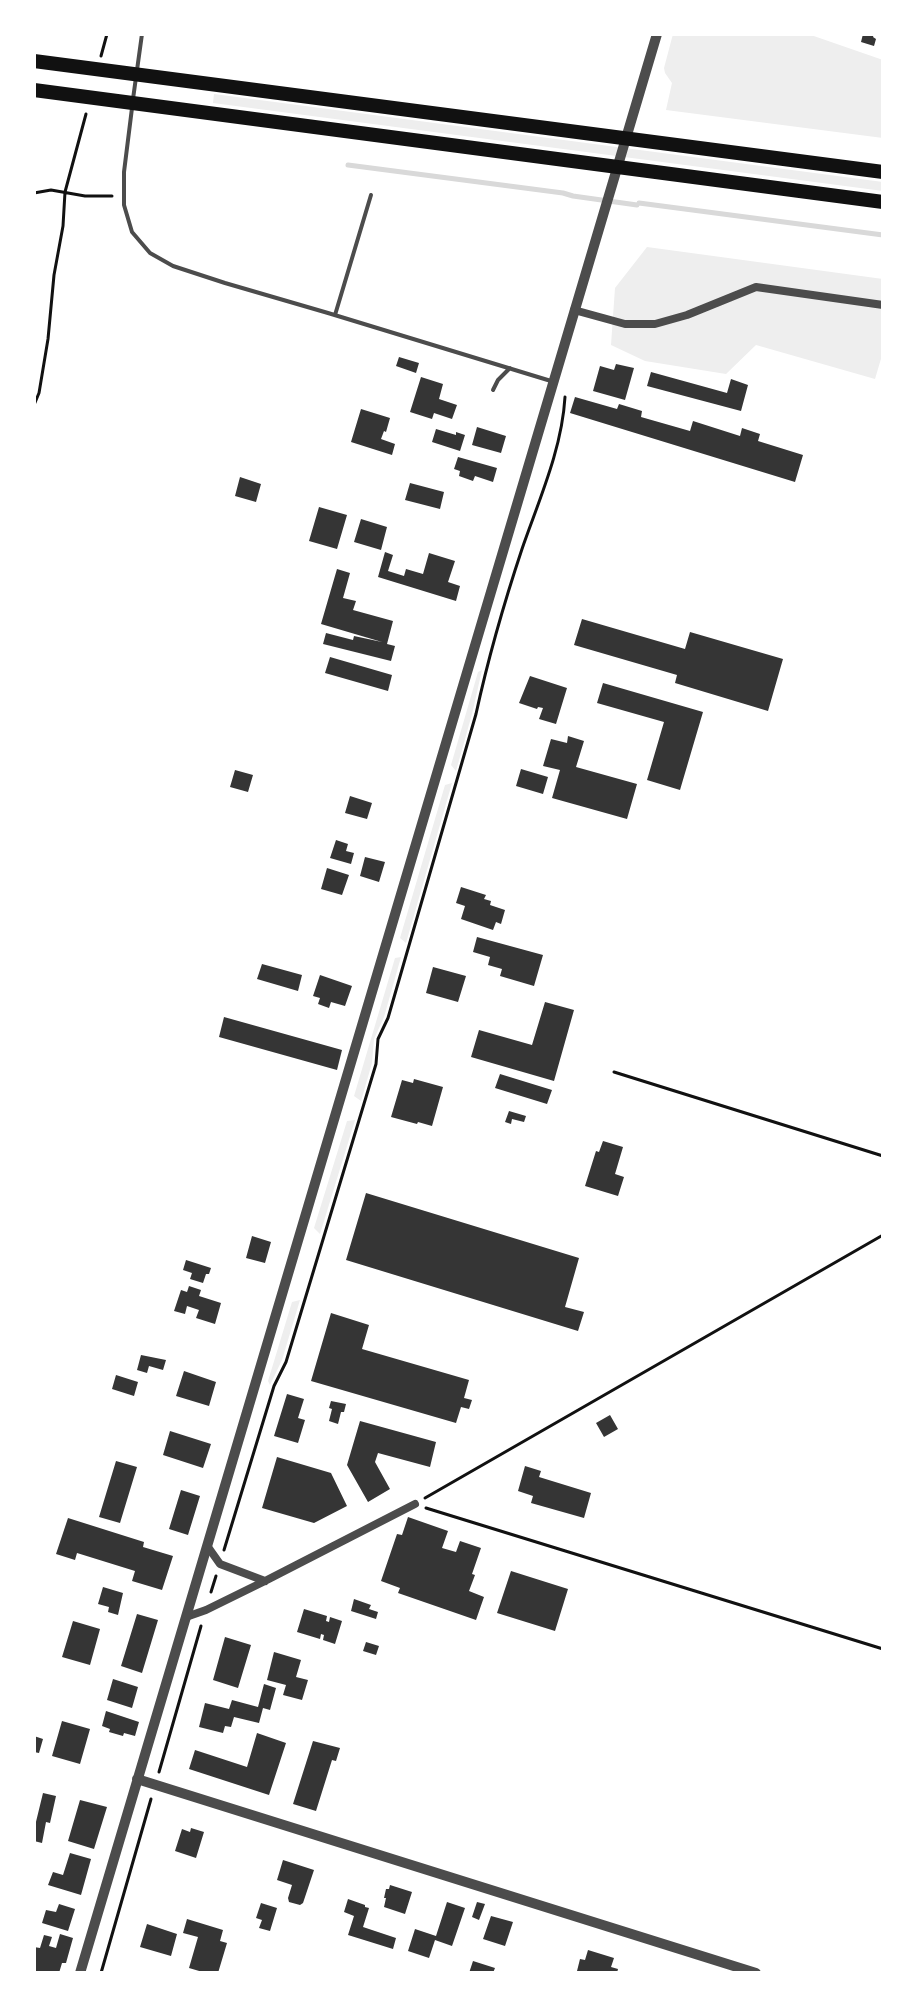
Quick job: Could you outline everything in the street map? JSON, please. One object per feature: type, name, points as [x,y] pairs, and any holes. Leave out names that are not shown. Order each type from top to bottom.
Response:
[{"type":"highway","points":[[34,61],[883,172]]},
{"type":"highway","points":[[34,90],[883,202]]},
{"type":"street","points":[[80,1973],[657,34]]},
{"type":"street","points":[[574,310],[625,324],[655,324],[687,315],[756,287],[883,305]]},
{"type":"street","points":[[186,1617],[265,1581],[415,1504]]},
{"type":"street","points":[[208,1547],[220,1564],[265,1581]]},
{"type":"street","points":[[137,1779],[756,1973]]},
{"type":"lane","points":[[142,34],[124,172],[124,205],[132,232],[150,253],[173,266],[225,283],[553,382]]},
{"type":"lane","points":[[335,315],[371,195]]},
{"type":"lane","points":[[493,390],[510,368]]},
{"type":"path","points":[[99,63],[107,34]]},
{"type":"path","points":[[34,405],[39,393],[48,339],[65,192],[88,106]]},
{"type":"path","points":[[34,193],[51,190],[85,196],[124,197]]},
{"type":"path","points":[[101,1973],[206,1610],[274,1386],[286,1362],[376,1064],[378,1039],[388,1018],[476,714],[486,669],[563,423],[565,396]]},
{"type":"path","points":[[614,1072],[883,1156]]},
{"type":"path","points":[[415,1504],[883,1235]]},
{"type":"path","points":[[415,1504],[883,1649]]},
{"type":"shaded area","points":[[673,34],[808,34],[883,60],[883,138],[666,110],[672,83],[664,68]]},
{"type":"shaded area","points":[[214,94],[883,182],[883,191],[213,103]]},
{"type":"shaded area","points":[[647,247],[883,279],[883,352],[875,379],[756,345],[726,374],[645,361],[611,345],[615,288]]},
{"type":"shaded area","points":[[482,670],[456,771],[451,765],[478,672]]},
{"type":"shaded area","points":[[452,783],[406,943],[400,938],[445,785]]},
{"type":"shaded area","points":[[401,957],[384,1017],[374,1039],[372,1063],[361,1101],[354,1096],[395,958]]},
{"type":"shaded area","points":[[355,1120],[320,1234],[314,1228],[347,1121]]},
{"type":"shaded area","points":[[300,1300],[282,1360],[270,1385],[268,1381],[292,1302]]},
{"type":"building","points":[[863,34],[874,34],[874,46],[861,42]]},
{"type":"building","points":[[399,357],[419,363],[416,373],[396,366]]},
{"type":"building","points":[[616,364],[634,368],[625,400],[593,391],[600,366],[614,370]]},
{"type":"building","points":[[651,372],[727,393],[731,379],[748,385],[741,411],[647,386]]},
{"type":"building","points":[[421,377],[443,384],[439,399],[457,405],[452,419],[434,413],[432,419],[410,412]]},
{"type":"building","points":[[575,397],[617,409],[619,404],[642,411],[641,417],[690,431],[693,421],[740,436],[742,428],[760,434],[758,441],[803,455],[795,482],[570,413]]},
{"type":"building","points":[[361,409],[390,418],[381,439],[395,444],[392,455],[351,442]]},
{"type":"building","points":[[477,427],[506,436],[501,453],[472,445]]},
{"type":"building","points":[[436,429],[465,435],[460,451],[432,442]]},
{"type":"building","points":[[458,457],[497,468],[493,482],[475,476],[473,481],[459,476],[460,471],[454,469]]},
{"type":"building","points":[[240,477],[261,484],[256,502],[235,496]]},
{"type":"building","points":[[410,483],[444,492],[440,509],[405,500]]},
{"type":"building","points":[[319,507],[347,515],[337,549],[309,541]]},
{"type":"building","points":[[361,519],[387,527],[381,550],[354,542]]},
{"type":"building","points":[[385,552],[393,555],[388,571],[404,576],[406,569],[423,574],[429,553],[455,561],[448,582],[460,586],[456,601],[378,577]]},
{"type":"building","points":[[337,569],[350,573],[343,598],[356,601],[353,610],[393,621],[387,644],[395,646],[391,661],[323,644],[326,633],[353,640],[354,636],[382,642],[321,624]]},
{"type":"building","points":[[582,619],[685,649],[690,632],[783,659],[768,711],[675,683],[677,675],[574,645]]},
{"type":"building","points":[[330,657],[392,675],[388,691],[325,673]]},
{"type":"building","points":[[530,676],[567,688],[556,724],[539,719],[543,708],[519,703]]},
{"type":"building","points":[[603,683],[703,712],[680,790],[647,780],[664,722],[597,703]]},
{"type":"building","points":[[568,736],[584,741],[576,767],[637,784],[627,819],[552,798],[560,770],[543,766],[551,739],[567,743]]},
{"type":"building","points":[[521,769],[548,777],[543,794],[516,786]]},
{"type":"building","points":[[235,770],[253,775],[248,792],[230,787]]},
{"type":"building","points":[[350,796],[372,803],[367,819],[345,813]]},
{"type":"building","points":[[336,840],[348,844],[346,851],[354,853],[351,864],[330,858]]},
{"type":"building","points":[[365,857],[385,862],[379,882],[360,876]]},
{"type":"building","points":[[327,868],[349,875],[342,895],[321,889]]},
{"type":"building","points":[[461,887],[486,895],[484,899],[491,901],[490,905],[505,910],[501,924],[496,922],[493,930],[461,919],[465,906],[456,903]]},
{"type":"building","points":[[477,937],[543,955],[534,986],[500,976],[502,969],[488,965],[490,957],[473,952]]},
{"type":"building","points":[[262,964],[302,975],[298,991],[257,979]]},
{"type":"building","points":[[433,967],[466,976],[458,1002],[426,993]]},
{"type":"building","points":[[320,975],[352,986],[345,1006],[331,1002],[329,1008],[318,1004],[320,998],[313,996]]},
{"type":"building","points":[[545,1002],[574,1010],[554,1081],[471,1057],[479,1030],[532,1045]]},
{"type":"building","points":[[224,1017],[342,1050],[337,1070],[219,1037]]},
{"type":"building","points":[[500,1074],[552,1090],[547,1104],[495,1088]]},
{"type":"building","points":[[414,1079],[443,1087],[432,1126],[391,1117],[402,1080],[413,1083]]},
{"type":"building","points":[[509,1111],[526,1116],[524,1122],[512,1119],[511,1124],[505,1122]]},
{"type":"building","points":[[603,1141],[623,1147],[615,1174],[624,1177],[618,1196],[585,1186],[596,1151],[599,1152]]},
{"type":"building","points":[[366,1193],[579,1258],[565,1307],[584,1312],[578,1331],[346,1260]]},
{"type":"building","points":[[252,1236],[271,1242],[265,1263],[246,1258]]},
{"type":"building","points":[[186,1260],[211,1268],[203,1283],[190,1279],[192,1273],[183,1270]]},
{"type":"building","points":[[189,1286],[201,1290],[199,1296],[221,1303],[215,1324],[196,1318],[199,1310],[187,1306],[185,1314],[174,1311],[181,1290],[187,1292]]},
{"type":"building","points":[[331,1313],[369,1325],[362,1349],[469,1380],[464,1398],[472,1400],[469,1409],[461,1407],[456,1423],[311,1381]]},
{"type":"building","points":[[141,1355],[166,1360],[163,1370],[149,1366],[147,1373],[137,1370]]},
{"type":"building","points":[[184,1371],[216,1382],[209,1406],[176,1396]]},
{"type":"building","points":[[116,1375],[138,1382],[134,1396],[112,1389]]},
{"type":"building","points":[[287,1394],[304,1399],[298,1418],[305,1420],[298,1443],[274,1436]]},
{"type":"building","points":[[331,1401],[346,1404],[338,1424],[329,1421]]},
{"type":"building","points":[[610,1415],[618,1429],[604,1437],[596,1423]]},
{"type":"building","points":[[360,1421],[436,1442],[430,1467],[378,1453],[375,1462],[390,1489],[368,1502],[347,1465]]},
{"type":"building","points":[[170,1431],[211,1444],[203,1468],[163,1455]]},
{"type":"building","points":[[277,1457],[331,1473],[347,1506],[314,1523],[262,1508]]},
{"type":"building","points":[[116,1461],[137,1467],[120,1523],[99,1517]]},
{"type":"building","points":[[525,1466],[541,1471],[539,1477],[591,1493],[584,1518],[531,1503],[533,1496],[518,1491]]},
{"type":"building","points":[[181,1490],[200,1496],[188,1535],[169,1529]]},
{"type":"building","points":[[408,1517],[448,1531],[442,1548],[456,1552],[460,1541],[481,1548],[469,1591],[484,1597],[476,1620],[398,1593],[400,1588],[381,1581],[397,1534],[402,1535]]},
{"type":"building","points":[[68,1518],[144,1542],[143,1547],[173,1556],[162,1590],[132,1581],[135,1571],[77,1553],[75,1560],[56,1554]]},
{"type":"building","points":[[511,1571],[568,1589],[555,1631],[497,1613]]},
{"type":"building","points":[[103,1587],[123,1593],[118,1615],[108,1612],[109,1607],[98,1604]]},
{"type":"building","points":[[354,1599],[371,1605],[369,1609],[378,1612],[376,1619],[351,1611]]},
{"type":"building","points":[[304,1609],[327,1616],[326,1621],[329,1622],[330,1617],[342,1621],[335,1644],[323,1640],[324,1635],[321,1634],[320,1639],[297,1632]]},
{"type":"building","points":[[137,1614],[158,1620],[142,1673],[121,1666]]},
{"type":"building","points":[[73,1621],[100,1629],[90,1665],[62,1657]]},
{"type":"building","points":[[225,1637],[251,1645],[238,1688],[213,1680]]},
{"type":"building","points":[[366,1642],[379,1646],[376,1655],[363,1651]]},
{"type":"building","points":[[274,1652],[301,1660],[296,1677],[308,1680],[302,1700],[283,1695],[286,1685],[267,1680]]},
{"type":"building","points":[[113,1679],[138,1687],[132,1708],[107,1700]]},
{"type":"building","points":[[264,1684],[276,1688],[270,1710],[263,1708],[259,1723],[234,1717],[231,1727],[225,1726],[223,1733],[199,1727],[205,1703],[229,1709],[232,1700],[258,1707]]},
{"type":"building","points":[[106,1711],[139,1722],[135,1736],[109,1732],[110,1729],[102,1726]]},
{"type":"building","points":[[62,1721],[90,1729],[80,1764],[52,1756]]},
{"type":"building","points":[[257,1733],[286,1743],[269,1795],[189,1769],[195,1750],[247,1767]]},
{"type":"building","points":[[34,1736],[43,1739],[39,1753],[34,1752]]},
{"type":"building","points":[[313,1741],[340,1748],[336,1761],[332,1760],[316,1811],[293,1804]]},
{"type":"building","points":[[43,1793],[56,1796],[42,1843],[34,1841],[34,1830]]},
{"type":"building","points":[[80,1800],[107,1807],[94,1849],[68,1841]]},
{"type":"building","points":[[191,1828],[204,1832],[196,1858],[175,1851],[182,1829],[190,1832]]},
{"type":"building","points":[[70,1853],[91,1859],[81,1895],[48,1885],[53,1872],[63,1875]]},
{"type":"building","points":[[283,1860],[314,1870],[300,1905],[289,1902],[292,1885],[277,1880]]},
{"type":"building","points":[[390,1885],[412,1892],[405,1914],[384,1907],[386,1889]]},
{"type":"building","points":[[348,1899],[369,1908],[363,1927],[396,1938],[393,1949],[348,1935],[354,1916],[344,1912]]},
{"type":"building","points":[[447,1902],[465,1908],[452,1946],[435,1940],[429,1958],[408,1951],[415,1929],[436,1936]]},
{"type":"building","points":[[477,1902],[485,1904],[479,1920],[472,1917]]},
{"type":"building","points":[[261,1903],[277,1908],[270,1931],[259,1928],[262,1920],[256,1918]]},
{"type":"building","points":[[59,1904],[75,1909],[68,1931],[42,1923],[46,1910],[56,1912]]},
{"type":"building","points":[[491,1916],[513,1922],[505,1946],[483,1939]]},
{"type":"building","points":[[187,1919],[223,1930],[220,1941],[227,1943],[218,1973],[189,1968],[198,1937],[183,1933]]},
{"type":"building","points":[[147,1924],[177,1934],[171,1956],[140,1947]]},
{"type":"building","points":[[60,1934],[73,1938],[66,1963],[62,1963],[59,1973],[34,1973],[34,1947],[40,1948],[44,1935],[52,1937],[49,1946],[56,1948]]},
{"type":"building","points":[[588,1950],[614,1958],[611,1967],[618,1969],[617,1973],[577,1971],[580,1959],[585,1960]]},
{"type":"building","points":[[473,1961],[495,1968],[493,1973],[469,1973]]},
{"type":"waterway","points":[[348,165],[637,205]]},
{"type":"waterway","points":[[639,203],[883,235]]}]
